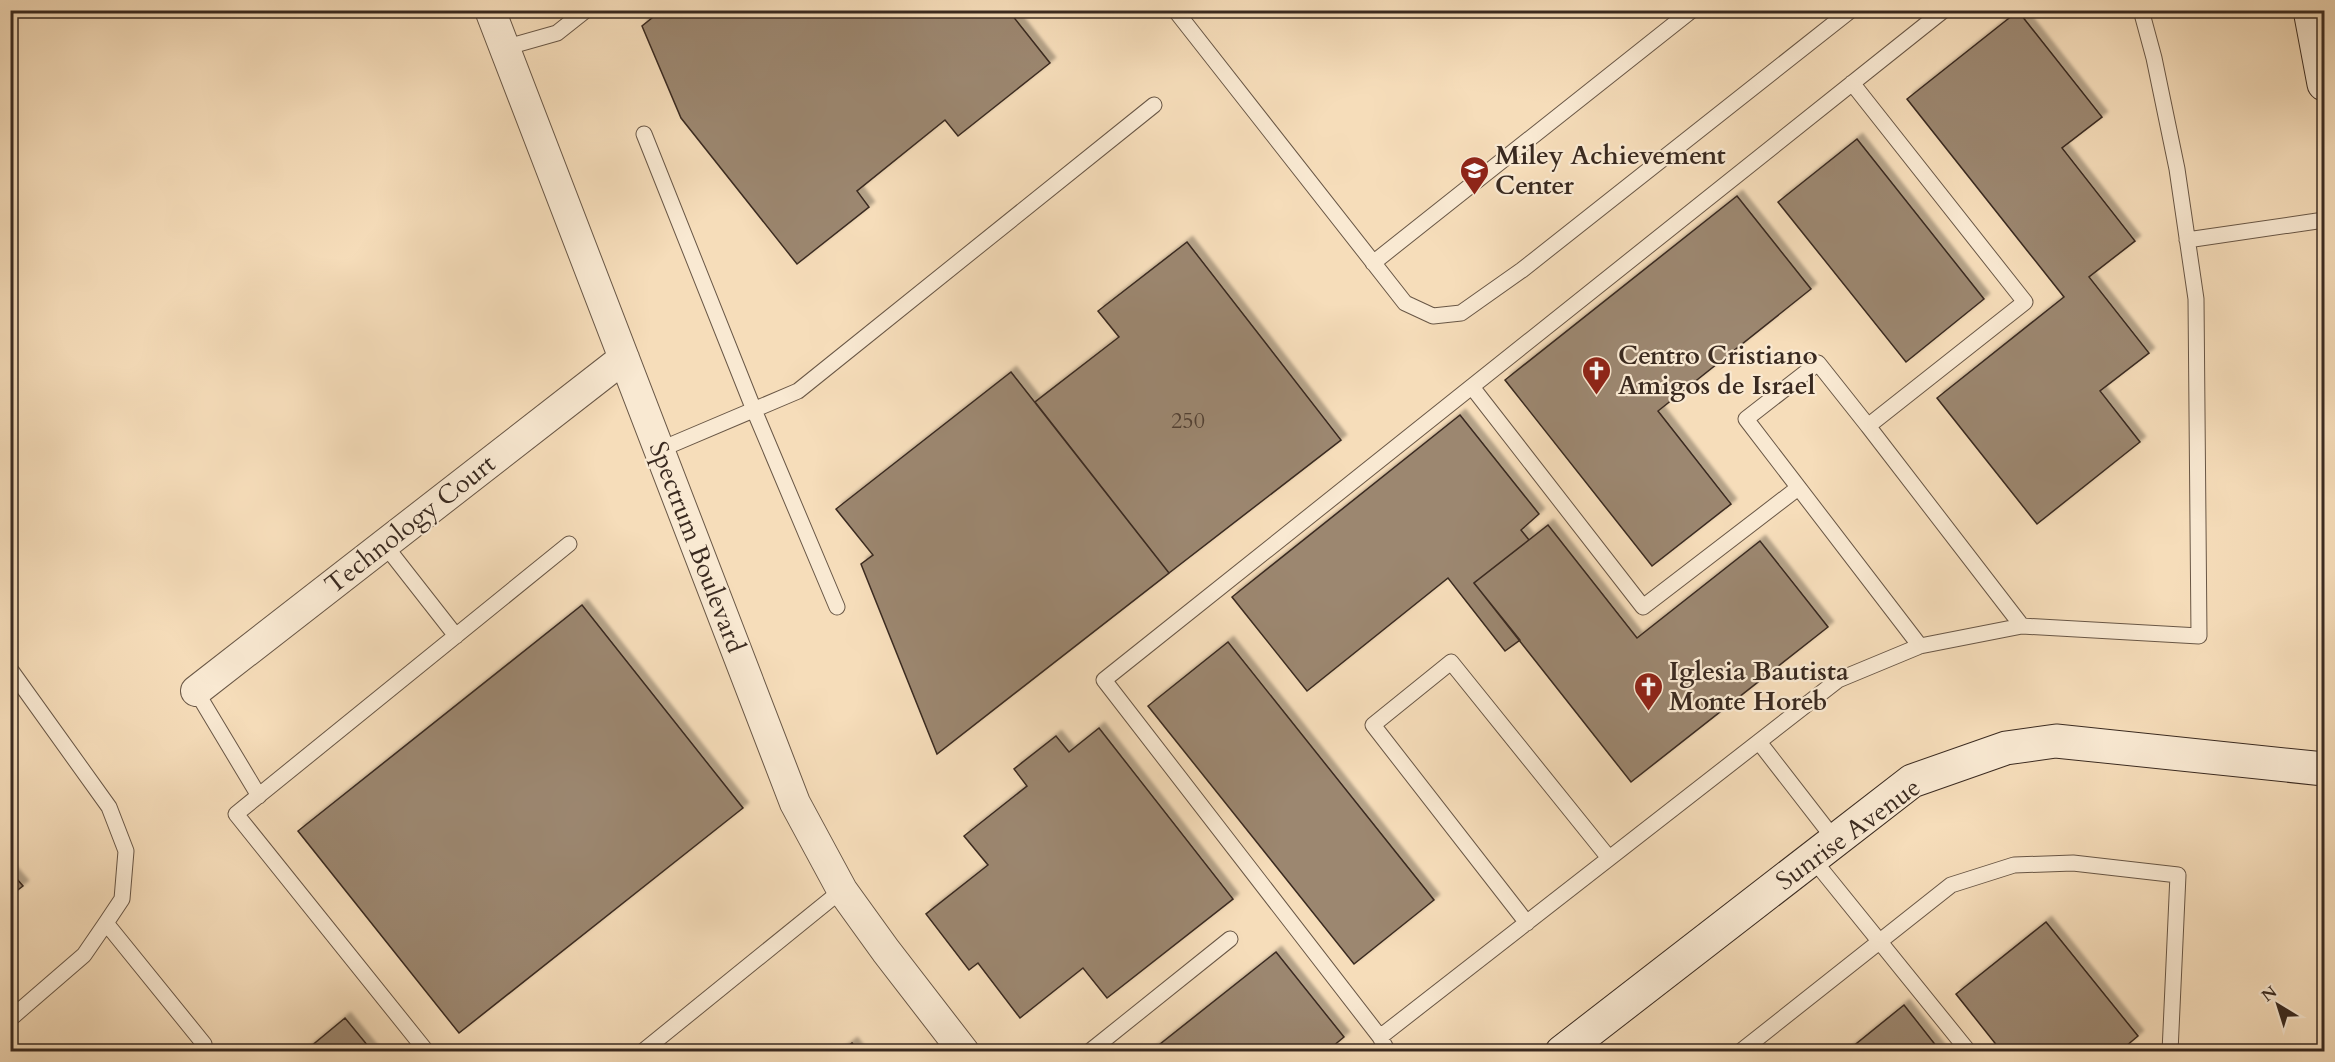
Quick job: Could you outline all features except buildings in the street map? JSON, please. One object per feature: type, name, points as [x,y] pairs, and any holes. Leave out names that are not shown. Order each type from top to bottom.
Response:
[{"type":"street","name":"Spectrum Boulevard","points":[[490,10],[795,803],[842,890],[964,1052]]},
{"type":"street","points":[[2310,10],[2325,84]]},
{"type":"street","name":"Technology Court","points":[[196,692],[624,357]]},
{"type":"street","name":"Sunrise Avenue","points":[[1562,1052],[1911,781],[2006,748],[2056,741],[2325,769]]},
{"type":"lane","points":[[504,48],[557,33],[585,10]]},
{"type":"lane","points":[[1175,10],[1405,303],[1432,316],[1461,313],[1522,270],[1851,10]]},
{"type":"lane","points":[[1373,263],[1692,10]]},
{"type":"lane","points":[[1388,1052],[1380,1037],[1104,680],[1944,10]]},
{"type":"lane","points":[[1380,1037],[1838,680],[1920,645],[2022,626],[2199,636],[2196,299],[2176,169],[2154,58],[2141,10]]},
{"type":"lane","points":[[1852,83],[2025,302],[1868,426]]},
{"type":"lane","points":[[659,450],[798,391],[1154,105]]},
{"type":"lane","points":[[644,134],[754,410],[837,607]]},
{"type":"lane","points":[[2187,240],[2325,220]]},
{"type":"lane","points":[[1920,645],[1746,419],[1818,363],[2022,626]]},
{"type":"lane","points":[[1472,387],[1643,607],[1798,488]]},
{"type":"lane","points":[[384,544],[456,636]]},
{"type":"lane","points":[[427,1052],[236,814],[569,544]]},
{"type":"lane","points":[[1527,923],[1372,725],[1451,662],[1610,858]]},
{"type":"lane","points":[[10,669],[109,807],[126,850],[122,899],[106,923],[84,955],[10,1019]]},
{"type":"lane","points":[[196,692],[259,796]]},
{"type":"lane","points":[[1760,742],[1880,941],[1969,1052]]},
{"type":"lane","points":[[1740,1052],[1951,885],[2014,865],[2073,863],[2178,874],[2170,1052]]},
{"type":"lane","points":[[642,1052],[842,890]]},
{"type":"lane","points":[[106,923],[204,1044],[205,1052]]},
{"type":"lane","points":[[1089,1052],[1230,939]]},
{"type":"place","name":"Miley Achievement Center","points":[[1474,196]]},
{"type":"place","name":"Centro Cristiano Amigos de Israel","points":[[1597,396]]},
{"type":"place","name":"Iglesia Bautista Monte Horeb","points":[[1648,712]]}]
